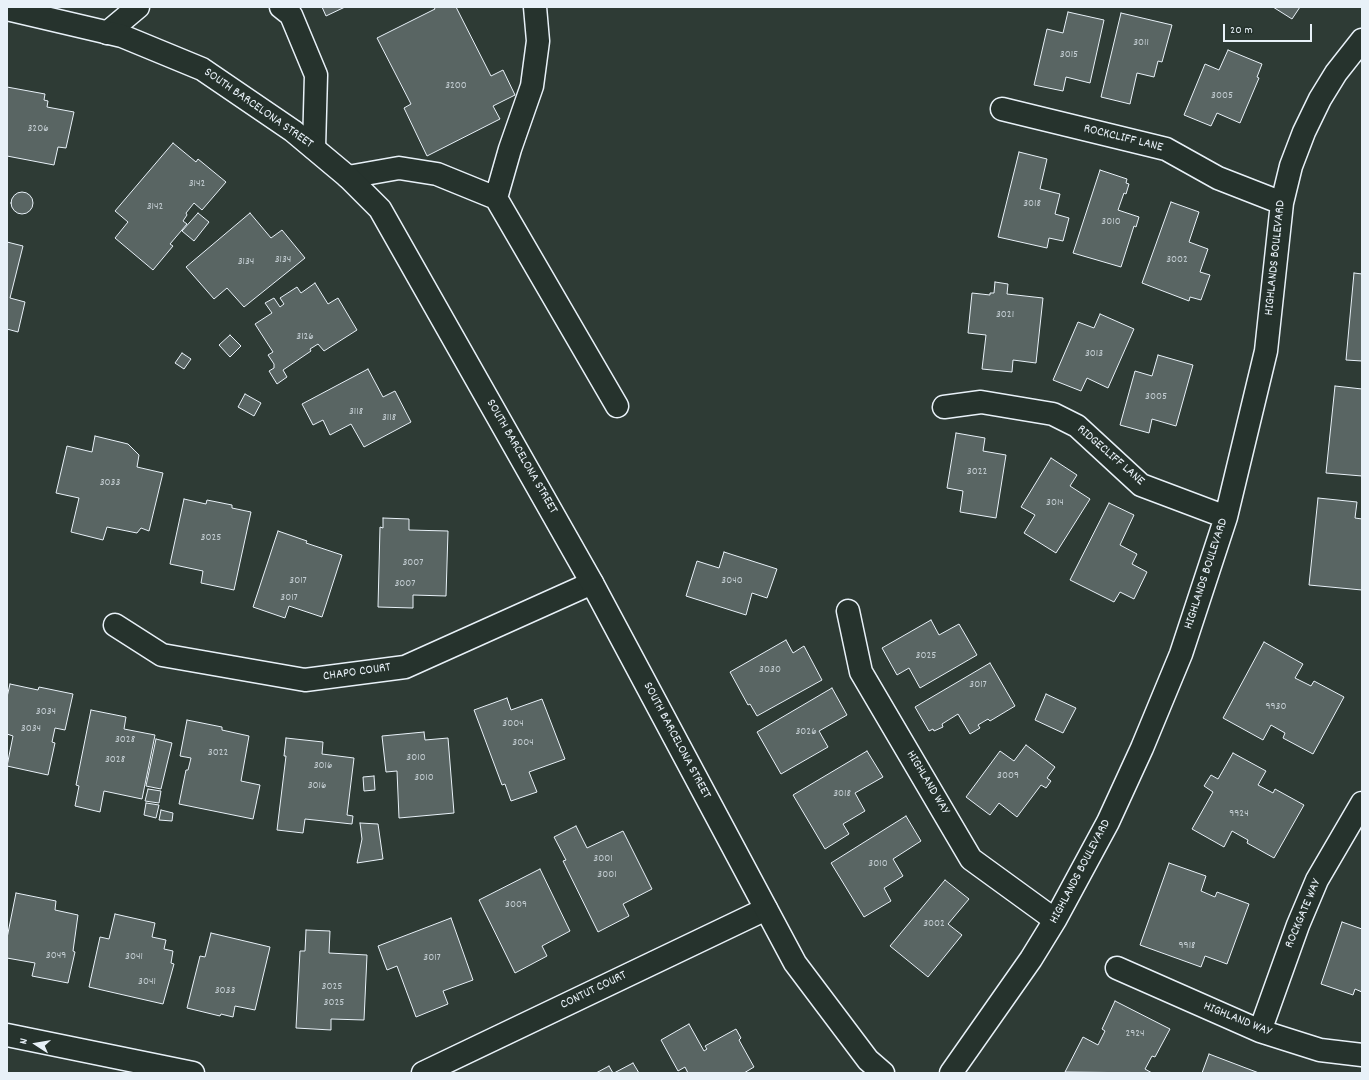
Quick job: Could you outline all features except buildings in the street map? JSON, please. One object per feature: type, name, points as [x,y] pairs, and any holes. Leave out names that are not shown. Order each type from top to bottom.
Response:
[{"type":"street","points":[[107,33],[138,7]]},
{"type":"street","points":[[280,7],[291,15],[316,75],[314,148]]},
{"type":"street","points":[[496,198],[510,149],[532,86],[538,41],[535,7]]},
{"type":"street","name":"SOUTH BARCELONA STREET","points":[[7,9],[122,36],[202,69],[293,130],[348,176],[380,209],[592,583],[795,963],[868,1060],[883,1073]]},
{"type":"street","name":"HIGHLANDS BOULEVARD","points":[[951,1073],[1031,959],[1055,920],[1108,822],[1145,741],[1181,654],[1226,517],[1266,351],[1282,202],[1291,166],[1304,132],[1336,73],[1362,40]]},
{"type":"street","name":"ROCKCLIFF LANE","points":[[1002,109],[1166,150],[1218,178],[1282,202]]},
{"type":"street","points":[[348,176],[399,168],[407,169],[437,174],[496,198],[617,406]]},
{"type":"street","name":"RIDGECLIFF LANE","points":[[944,407],[982,402],[1053,414],[1077,426],[1141,485],[1226,517]]},
{"type":"street","name":"CHAPO COURT","points":[[115,625],[162,655],[305,680],[405,666],[592,583]]},
{"type":"street","name":"HIGHLAND WAY","points":[[848,611],[861,672],[971,859],[1055,920]]},
{"type":"street","name":"ROCKGATE WAY","points":[[1260,1031],[1298,925],[1317,880],[1362,803]]},
{"type":"street","name":"CONTUT COURT","points":[[423,1073],[766,908]]},
{"type":"street","name":"HIGHLAND WAY","points":[[1117,968],[1260,1031],[1320,1050],[1362,1055]]},
{"type":"street","points":[[7,1035],[193,1073]]}]
